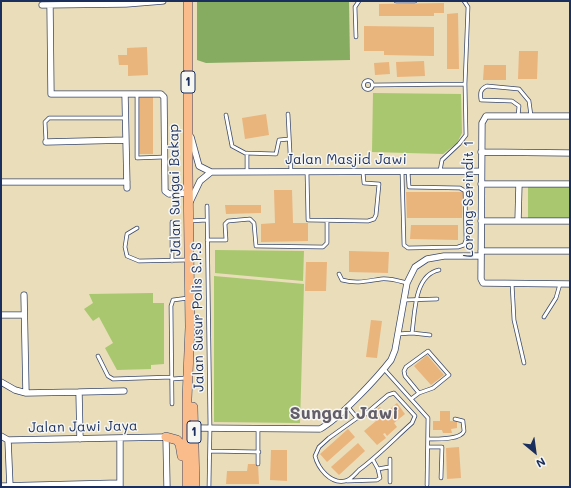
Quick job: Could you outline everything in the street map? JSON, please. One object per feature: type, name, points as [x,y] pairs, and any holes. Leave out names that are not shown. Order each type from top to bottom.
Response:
[{"type":"highway","name":"Jalan Sungai Bakap","points":[[188,1],[188,194],[190,298],[189,378],[187,398],[191,428],[195,487]]},
{"type":"highway","name":"Jalan Sungai Bakap","points":[[186,487],[191,428],[191,385],[189,378]]},
{"type":"highway","points":[[166,437],[181,433],[187,398]]},
{"type":"highway","points":[[166,437],[177,440],[180,444],[182,472],[186,487]]},
{"type":"street","points":[[42,5],[163,1]]},
{"type":"street","points":[[50,5],[51,94],[161,94],[164,97],[165,191],[170,194],[188,194]]},
{"type":"street","points":[[1,182],[127,185],[125,94]]},
{"type":"street","name":"Lorong Serindit 1","points":[[512,283],[483,283],[481,279],[482,122],[486,116],[518,116]]},
{"type":"street","points":[[518,116],[570,116]]},
{"type":"street","points":[[189,131],[199,166],[211,172],[200,181],[189,204]]},
{"type":"street","points":[[46,142],[126,140]]},
{"type":"street","points":[[482,152],[570,153]]},
{"type":"street","name":"Jalan Masjid Jawi","points":[[211,172],[481,171]]},
{"type":"street","points":[[481,184],[570,184]]},
{"type":"street","points":[[518,184],[518,221]]},
{"type":"street","points":[[481,221],[570,221]]},
{"type":"street","points":[[191,428],[320,429],[347,406],[384,369],[395,350],[407,283],[415,267],[427,259],[444,256],[481,253],[570,251]]},
{"type":"street","points":[[512,283],[570,284]]},
{"type":"street","points":[[24,295],[26,393]]},
{"type":"street","points":[[1,315],[24,315]]},
{"type":"street","points":[[1,382],[15,390],[26,393],[124,391]]},
{"type":"street","points":[[80,392],[80,439]]},
{"type":"street","name":"Jalan Jawi Jaya","points":[[1,436],[8,440],[166,437]]},
{"type":"street","points":[[166,437],[167,487]]},
{"type":"street","points":[[1,486],[120,485],[120,438]]},
{"type":"street","points":[[8,440],[10,486]]},
{"type":"lane","points":[[356,36],[355,7],[359,1]]},
{"type":"lane","points":[[396,1],[415,1]]},
{"type":"lane","points":[[440,171],[442,160],[466,135],[465,84],[468,7],[464,1]]},
{"type":"lane","points":[[373,85],[465,84]]},
{"type":"lane","points":[[518,116],[518,106],[512,101],[481,100],[480,92],[487,86],[519,89],[529,101],[531,116]]},
{"type":"lane","points":[[136,94],[137,158]]},
{"type":"lane","points":[[288,114],[291,172]]},
{"type":"lane","points":[[226,115],[232,146],[247,153],[276,154],[279,140],[289,139]]},
{"type":"lane","points":[[46,142],[46,122],[48,118],[126,118]]},
{"type":"lane","points":[[247,153],[247,172]]},
{"type":"lane","points":[[127,158],[164,157]]},
{"type":"lane","points":[[405,171],[409,187],[413,189],[460,188],[465,191],[466,240],[464,245],[458,247],[408,248],[404,245],[405,171]]},
{"type":"lane","points":[[307,172],[308,220],[368,221],[374,219],[379,184],[364,183],[363,172]]},
{"type":"lane","name":"Jalan Susur Polis S.P.S","points":[[207,206],[210,428],[209,487]]},
{"type":"lane","points":[[208,240],[226,240],[225,224],[228,221],[250,219],[254,223],[256,246],[323,247],[327,243],[327,221]]},
{"type":"lane","points":[[189,221],[207,220]]},
{"type":"lane","points":[[172,222],[172,261]]},
{"type":"lane","points":[[137,228],[127,234],[125,247],[127,256],[139,261],[190,260]]},
{"type":"lane","points":[[412,333],[416,300],[423,281],[430,274],[439,270]]},
{"type":"lane","points":[[339,274],[342,280],[352,282],[366,282],[382,279],[407,283]]},
{"type":"lane","points":[[512,283],[514,320],[524,363]]},
{"type":"lane","points":[[544,317],[556,298],[560,284]]},
{"type":"lane","points":[[172,404],[171,306],[173,300],[190,298]]},
{"type":"lane","points":[[404,300],[428,298],[437,299]]},
{"type":"lane","points":[[398,334],[412,333],[430,335]]},
{"type":"lane","points":[[411,399],[419,392],[436,386],[449,376],[428,351],[404,371],[405,376],[419,392]]},
{"type":"lane","points":[[98,356],[108,376],[113,379],[189,378]]},
{"type":"lane","points":[[384,369],[428,418],[427,485]]},
{"type":"lane","points":[[345,481],[374,460],[412,423],[415,416],[394,393],[388,395],[362,417],[357,418],[329,438],[319,448],[315,456],[320,467],[328,477],[335,481],[345,481],[376,480],[380,478],[374,460]]},
{"type":"lane","points":[[347,406],[357,418]]},
{"type":"lane","points":[[428,439],[450,438],[462,435],[464,431],[463,421],[454,419]]},
{"type":"lane","points":[[258,428],[258,464]]},
{"type":"lane","points":[[428,447],[442,447],[442,478]]},
{"type":"lane","points":[[210,451],[259,452]]},
{"type":"lane","points":[[390,459],[390,482]]},
{"type":"lane","points":[[378,469],[389,467]]},
{"type":"green space","points":[[197,1],[349,1],[350,60],[206,63],[197,60]]},
{"type":"green space","points":[[373,93],[461,94],[462,133],[457,143],[443,154],[372,152]]},
{"type":"green space","points":[[528,187],[570,187],[570,218],[528,218]]},
{"type":"green space","points":[[215,250],[304,251],[303,281],[215,273]]},
{"type":"green space","points":[[214,276],[304,284],[300,423],[214,422]]},
{"type":"green space","points":[[153,293],[153,303],[164,303],[164,364],[151,365],[151,369],[117,370],[105,348],[113,343],[99,317],[93,321],[84,309],[93,303],[89,294]]},
{"type":"building","points":[[444,3],[444,13],[434,13],[434,16],[379,16],[379,4]]},
{"type":"building","points":[[458,13],[459,69],[447,69],[447,14]]},
{"type":"building","points":[[364,26],[434,27],[434,56],[384,55],[384,51],[364,51]]},
{"type":"building","points":[[147,47],[148,75],[128,76],[128,65],[119,65],[118,55],[127,55],[127,48]]},
{"type":"building","points":[[519,51],[538,51],[537,79],[518,79]]},
{"type":"building","points":[[424,61],[425,76],[397,77],[396,62]]},
{"type":"building","points":[[389,62],[390,74],[375,75],[374,63]]},
{"type":"building","points":[[484,65],[506,65],[506,80],[483,80]]},
{"type":"building","points":[[139,97],[153,97],[153,154],[139,154]]},
{"type":"building","points":[[266,114],[269,135],[245,139],[242,118]]},
{"type":"building","points":[[274,190],[292,190],[293,223],[308,223],[308,241],[261,242],[261,224],[275,223]]},
{"type":"building","points":[[406,192],[463,192],[462,218],[407,218]]},
{"type":"building","points":[[225,205],[261,205],[261,213],[226,214]]},
{"type":"building","points":[[411,225],[458,225],[458,240],[410,239]]},
{"type":"building","points":[[349,251],[389,252],[388,273],[349,272]]},
{"type":"building","points":[[306,262],[327,262],[326,291],[305,291]]},
{"type":"building","points":[[371,320],[382,321],[377,358],[366,357]]},
{"type":"building","points":[[427,355],[444,375],[431,385],[414,366]]},
{"type":"building","points":[[397,403],[405,414],[394,423],[397,427],[387,436],[385,433],[383,434],[386,438],[377,445],[364,431],[376,421],[370,415],[380,407],[385,413]]},
{"type":"building","points":[[440,411],[450,411],[450,421],[457,421],[457,428],[451,429],[452,433],[443,433],[442,430],[433,430],[433,421],[440,421]]},
{"type":"building","points":[[348,429],[355,437],[327,462],[320,454]]},
{"type":"building","points":[[358,443],[365,451],[339,475],[331,467]]},
{"type":"building","points":[[459,447],[461,478],[447,479],[446,448]]},
{"type":"building","points":[[271,450],[287,450],[287,481],[270,480]]},
{"type":"building","points":[[248,464],[258,464],[259,484],[226,484],[227,471],[247,471]]},
{"type":"district","name":"Sungai Jawi","points":[[344,413]]}]
